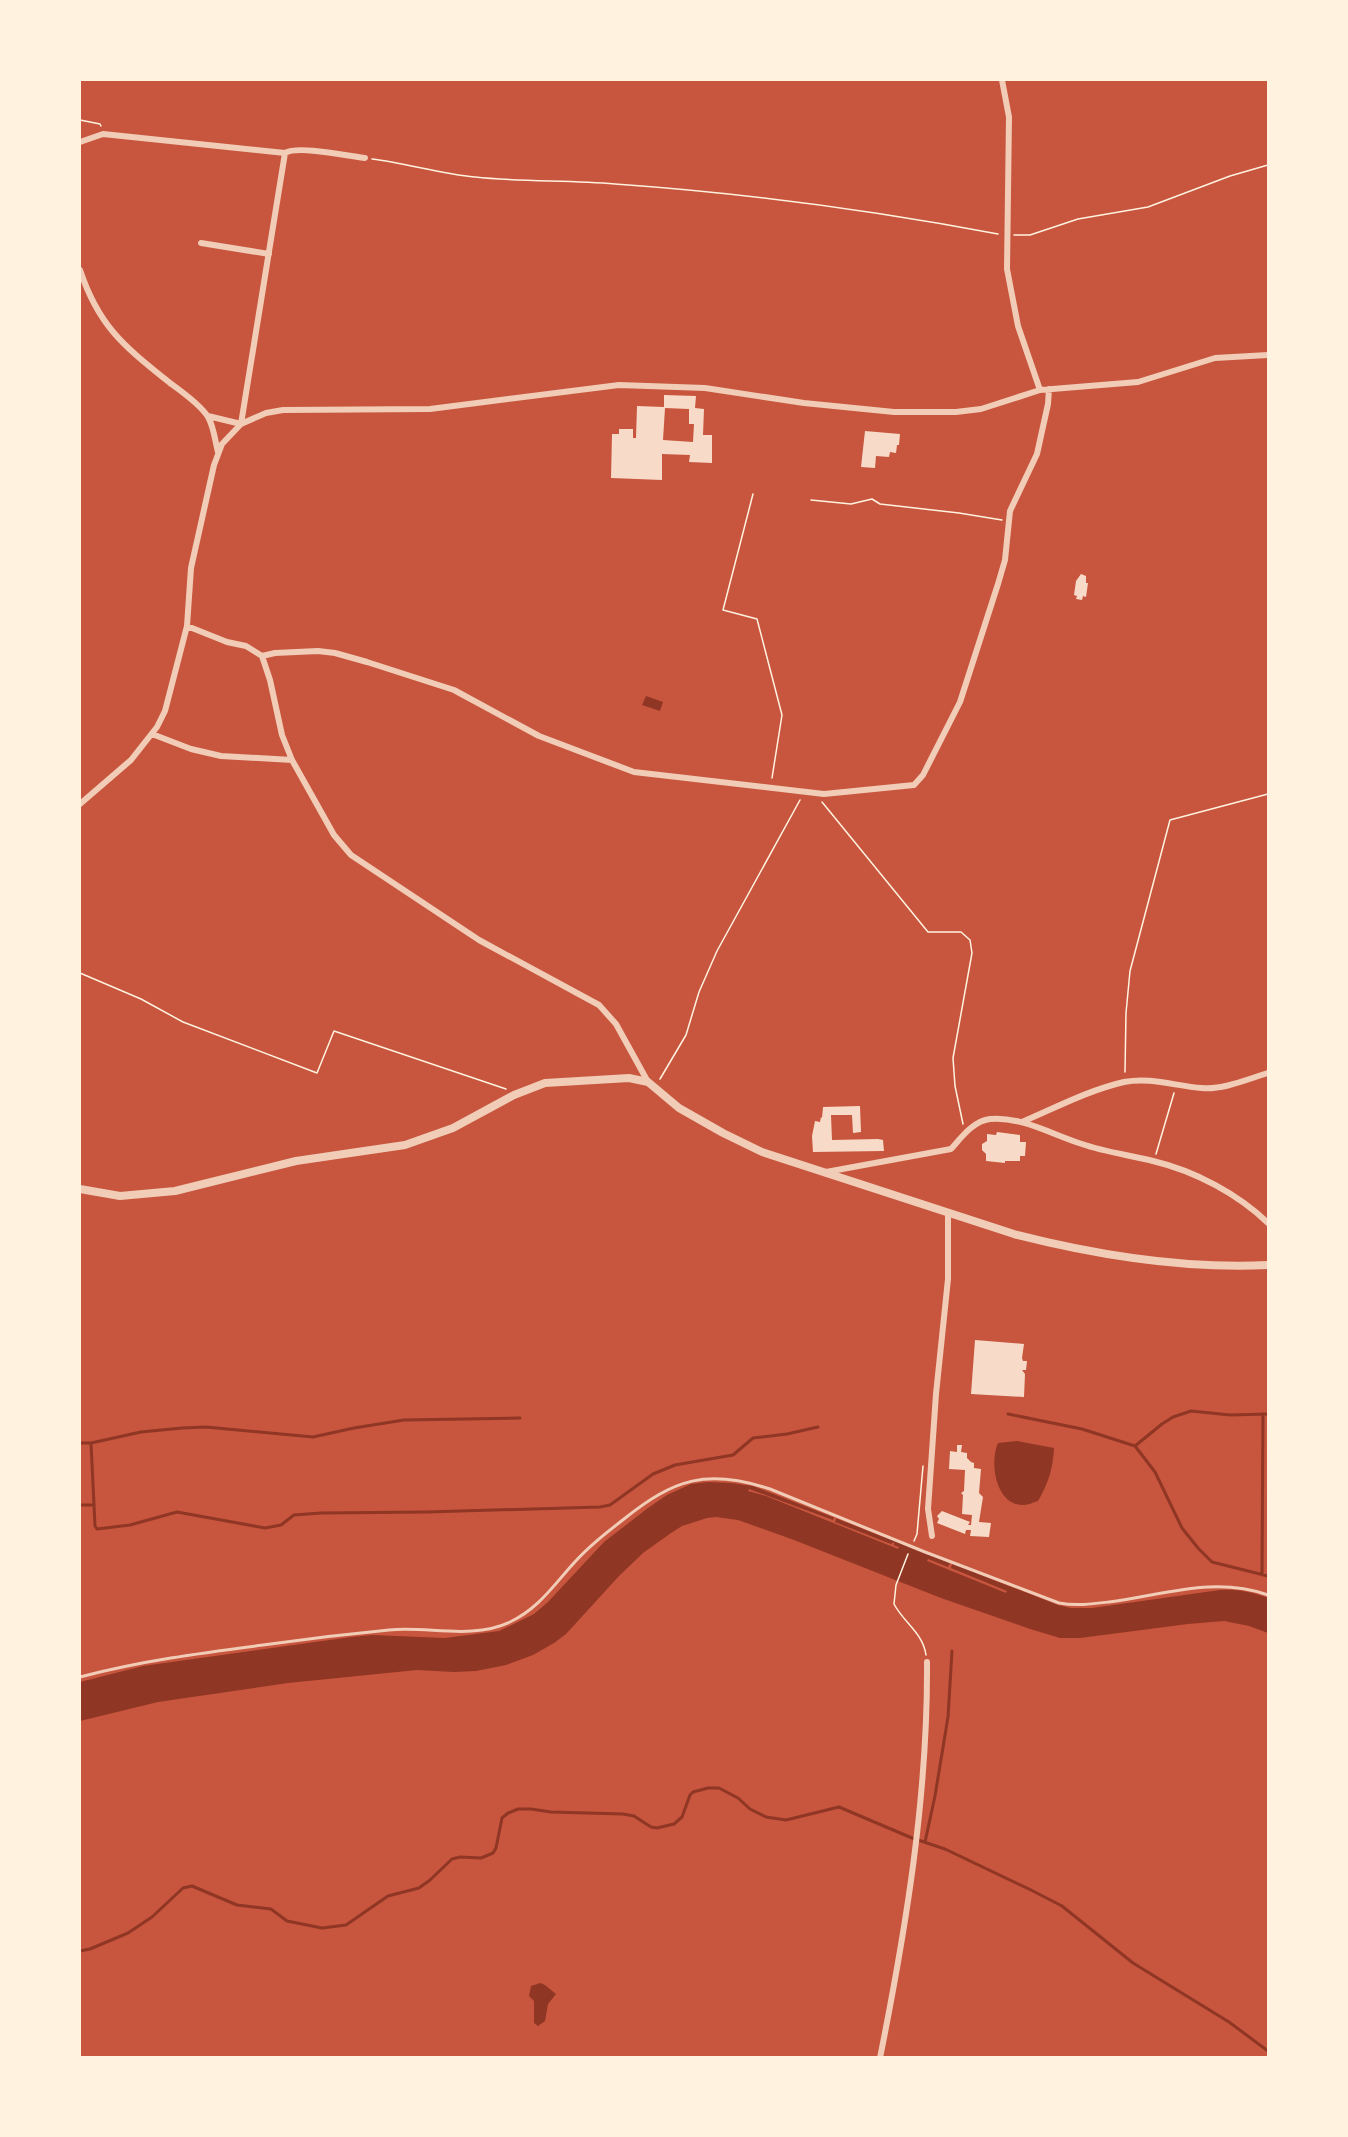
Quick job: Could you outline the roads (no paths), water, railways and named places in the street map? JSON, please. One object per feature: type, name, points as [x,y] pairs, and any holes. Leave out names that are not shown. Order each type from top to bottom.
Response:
[{"type":"street","points":[[1002,80],[1009,117],[1007,269],[1018,326],[1040,390]]},
{"type":"street","points":[[80,142],[103,134],[285,153],[293,150],[365,158]]},
{"type":"street","points":[[241,424],[285,153]]},
{"type":"street","points":[[201,243],[269,254]]},
{"type":"street","points":[[80,270],[88,296],[98,314],[135,355],[208,416],[241,424]]},
{"type":"street","points":[[80,804],[131,760],[159,723],[170,694],[187,626],[191,568],[218,453],[228,437],[241,424],[266,413],[283,410],[430,409],[619,385],[705,388],[836,407],[925,413],[981,409],[1040,390],[1138,382],[1215,358],[1269,355]]},
{"type":"street","points":[[262,656],[298,651],[335,653],[454,690],[539,736],[634,772],[817,793],[914,785],[923,775],[960,702],[1005,560],[1010,511],[1037,454],[1049,389]]},
{"type":"street","points":[[208,416],[218,453]]},
{"type":"street","points":[[187,626],[227,642],[246,646],[262,656],[270,680],[282,735],[292,760],[334,835],[351,855],[479,940],[599,1005],[616,1024],[652,1084],[679,1108],[723,1134],[762,1152],[948,1213],[1046,1242],[1109,1254],[1223,1266],[1269,1265]]},
{"type":"street","points":[[152,734],[191,749],[221,756],[292,760]]},
{"type":"street","points":[[1022,1122],[1089,1093],[1125,1082],[1162,1081],[1203,1088],[1232,1084],[1269,1073]]},
{"type":"street","points":[[80,1189],[120,1196],[175,1191],[296,1161],[405,1145],[453,1128],[514,1095],[546,1083],[629,1078],[652,1084]]},
{"type":"street","points":[[823,1172],[951,1149],[965,1134],[989,1119],[1022,1122],[1103,1151],[1154,1161],[1203,1179],[1250,1208],[1269,1223]]},
{"type":"street","points":[[932,1536],[928,1509],[936,1394],[948,1279],[948,1213]]},
{"type":"street","points":[[880,2058],[916,1848],[926,1720],[927,1662]]},
{"type":"lane","points":[[80,1677],[143,1661],[338,1635],[404,1628],[460,1632],[487,1629],[509,1622],[529,1611],[543,1599],[582,1553],[645,1503],[673,1486],[709,1478],[747,1481],[770,1489],[1059,1603],[1081,1605],[1209,1586],[1237,1587],[1269,1595]]},
{"type":"waterway","points":[[1135,1446],[1173,1417],[1191,1411],[1230,1415],[1268,1414]]},
{"type":"waterway","points":[[1008,1414],[1082,1429],[1135,1446],[1155,1472],[1182,1528],[1212,1562],[1268,1576]]},
{"type":"waterway","points":[[1262,1575],[1263,1414]]},
{"type":"waterway","points":[[94,1505],[91,1443],[141,1432],[206,1427],[313,1437],[404,1420],[520,1418]]},
{"type":"waterway","points":[[80,1505],[94,1505],[97,1529],[130,1525],[177,1512],[265,1528],[281,1525],[294,1515],[321,1513],[600,1507],[610,1505],[653,1474],[675,1465],[733,1455],[753,1438],[818,1427]]},
{"type":"waterway","points":[[80,1443],[91,1443]]},
{"type":"waterway","points":[[925,1842],[948,1717],[952,1651]]},
{"type":"waterway","points":[[80,1951],[128,1933],[152,1917],[183,1888],[192,1886],[237,1905],[271,1909],[287,1921],[322,1928],[346,1925],[388,1896],[419,1888],[452,1859],[481,1858],[493,1853],[502,1818],[518,1809],[623,1814],[634,1816],[651,1827],[657,1828],[674,1824],[682,1817],[693,1792],[719,1788],[766,1817],[786,1820],[839,1807],[912,1838],[945,1849],[1031,1890],[1062,1906],[1133,1963],[1229,2022],[1268,2051]]}]
